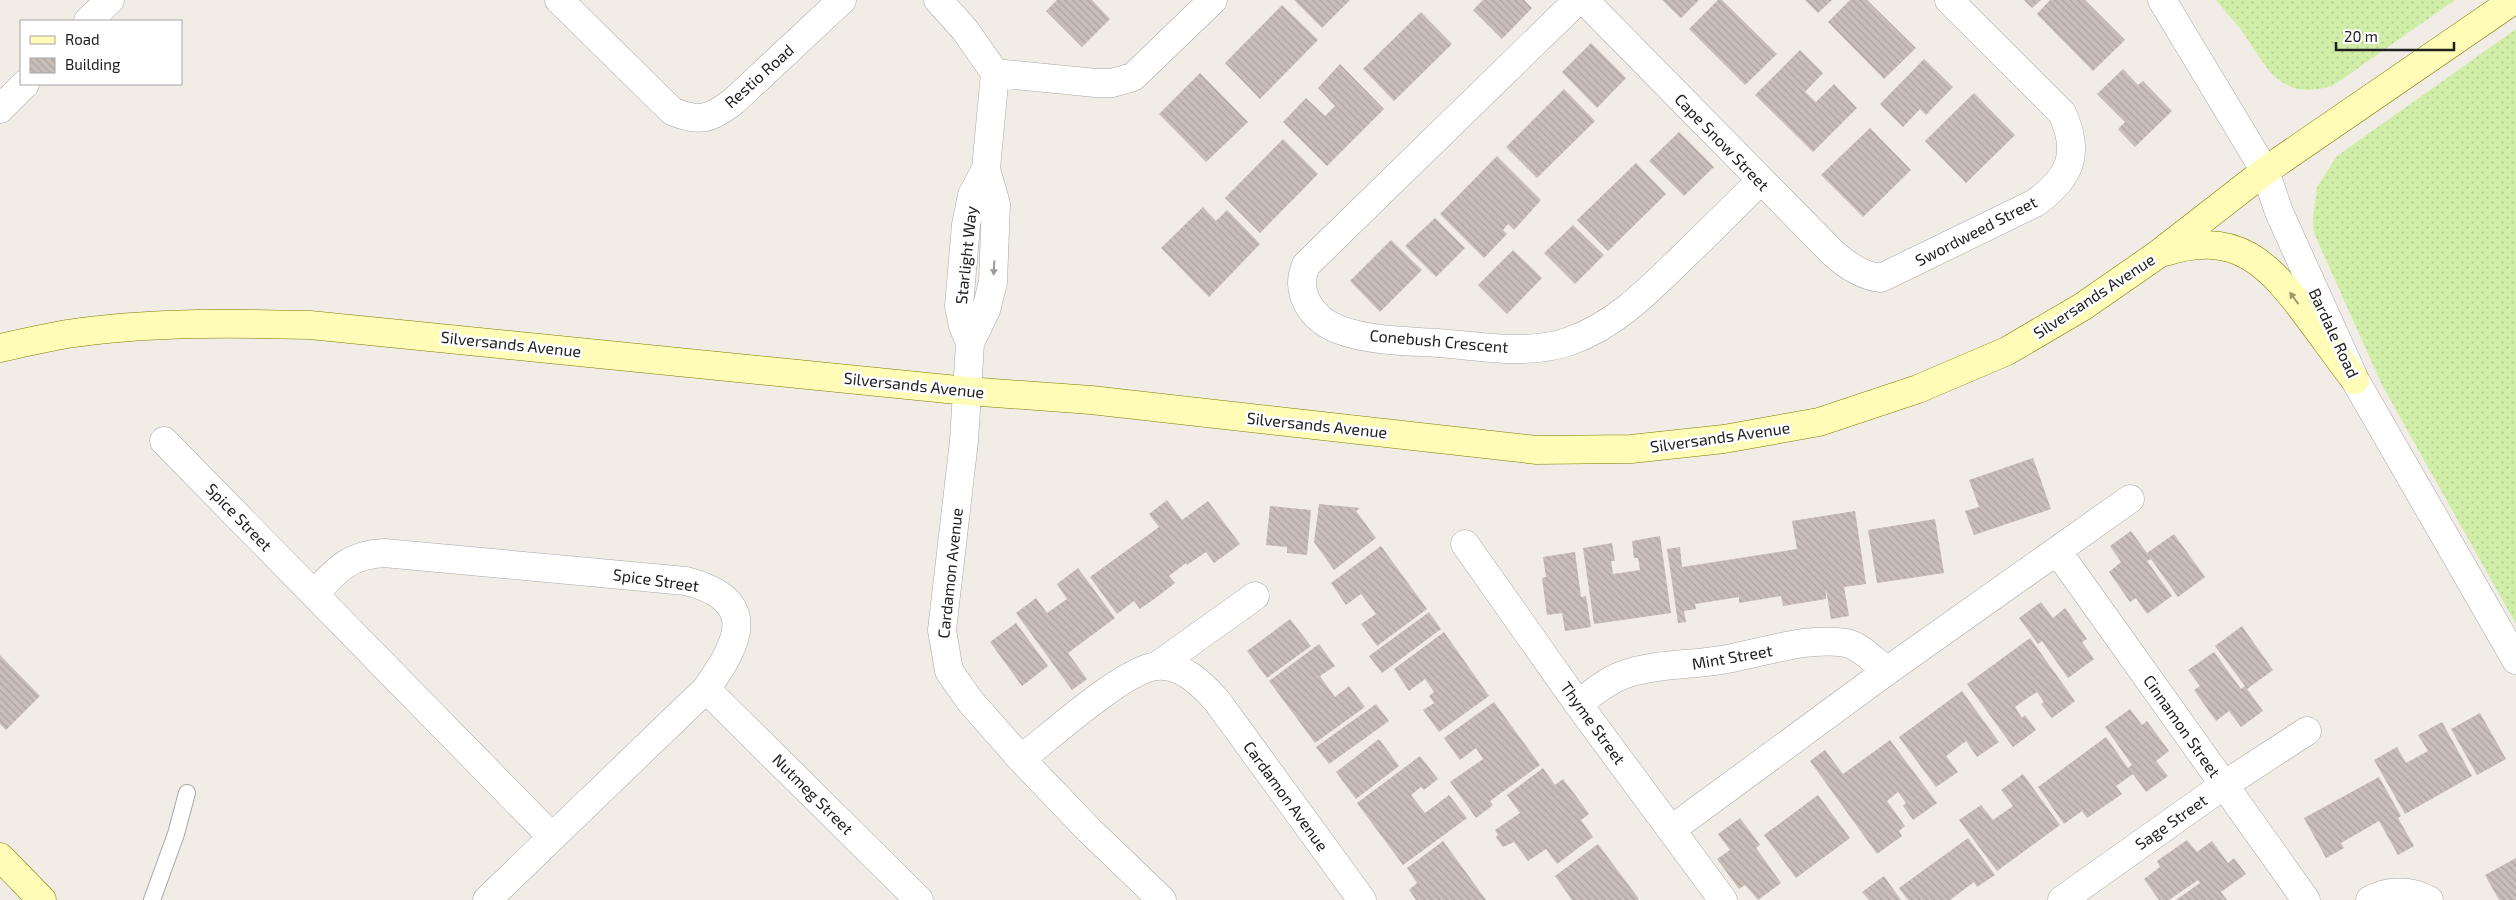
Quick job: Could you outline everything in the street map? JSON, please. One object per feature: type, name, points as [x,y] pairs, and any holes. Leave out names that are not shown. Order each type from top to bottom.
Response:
[{"type":"street","points":[[89,20],[110,0]]},
{"type":"street","name":"Restio Road","points":[[559,0],[672,111],[687,118],[706,118],[734,101],[842,0]]},
{"type":"street","points":[[938,0],[965,30],[995,73],[1096,83],[1112,83],[1127,79],[1148,63],[1213,0]]},
{"type":"street","name":"Conebush Crescent","points":[[1578,0],[1306,265],[1302,276],[1304,298],[1324,322],[1340,330],[1388,340],[1513,348],[1548,346],[1570,341],[1624,312],[1760,182]]},
{"type":"street","name":"Cape Snow Street","points":[[1584,0],[1760,182],[1844,263],[1867,275]]},
{"type":"street","name":"Swordweed Street","points":[[1867,275],[1881,278],[1890,275],[2035,204],[2061,180],[2073,150],[2071,132],[2062,113],[1949,0]]},
{"type":"street","name":"Bardale Road","points":[[2162,0],[2265,171],[2279,212],[2355,380],[2516,660]]},
{"type":"street","name":"Silversands Avenue","points":[[0,348],[67,334],[155,326],[310,325],[967,390],[1091,400],[1537,450],[1631,449],[1724,439],[1818,422],[1918,389],[2007,351],[2082,307],[2158,255],[2265,171],[2514,0]]},
{"type":"street","name":"Starlight Way","points":[[967,390],[970,343],[986,310],[993,282],[996,204],[986,168],[995,73]]},
{"type":"street","points":[[0,109],[24,85]]},
{"type":"street","name":"Starlight Way","points":[[970,343],[963,326],[959,306],[965,232],[972,195],[986,168]]},
{"type":"street","points":[[965,232],[996,233]]},
{"type":"street","points":[[2158,255],[2182,247],[2215,244],[2238,250],[2261,263],[2282,282],[2355,380]]},
{"type":"street","name":"Cardamon Avenue","points":[[967,390],[964,441],[942,630],[942,642],[949,671],[957,685],[1021,759],[1089,830],[1162,900]]},
{"type":"street","name":"Spice Street","points":[[164,441],[551,836]]},
{"type":"street","points":[[1672,829],[1887,671],[2058,552],[2130,499]]},
{"type":"street","name":"Thyme Street","points":[[1465,544],[1578,704],[1723,900]]},
{"type":"street","name":"Cinnamon Street","points":[[2058,552],[2306,900]]},
{"type":"street","name":"Spice Street","points":[[314,594],[349,560],[360,556],[384,553],[686,581],[716,591],[731,605],[737,630],[731,652],[706,689],[551,836],[487,900]]},
{"type":"street","points":[[1021,759],[1126,677],[1157,666],[1255,596]]},
{"type":"street","name":"Mint Street","points":[[1578,704],[1612,680],[1627,674],[1722,660],[1797,645],[1830,642],[1848,644],[1865,653],[1887,671]]},
{"type":"street","name":"Cardamon Avenue","points":[[1157,666],[1174,669],[1191,676],[1217,700],[1362,900]]},
{"type":"street","name":"Nutmeg Street","points":[[706,689],[919,900]]},
{"type":"street","name":"Sage Street","points":[[2062,900],[2224,785],[2308,731]]},
{"type":"street","points":[[0,857],[42,900]]},
{"type":"street","points":[[2370,900],[2395,892],[2412,894],[2429,900]]},
{"type":"lane","points":[[152,900],[176,834],[187,793]]},
{"type":"green space","points":[[2216,0],[2455,0],[2334,85],[2315,89],[2299,89],[2286,85],[2266,67],[2239,27]]},
{"type":"green space","points":[[2516,29],[2516,624],[2382,385],[2314,233],[2313,218],[2317,187],[2337,156]]},
{"type":"building","points":[[1057,0],[1092,0],[1110,19],[1082,47],[1046,11]]},
{"type":"building","points":[[1294,0],[1350,0],[1322,28]]},
{"type":"building","points":[[1483,0],[1524,0],[1532,8],[1502,39],[1473,10]]},
{"type":"building","points":[[1662,0],[1699,0],[1681,18]]},
{"type":"building","points":[[1718,0],[1722,0],[1777,54],[1745,85],[1689,29]]},
{"type":"building","points":[[1805,0],[1832,0],[1818,13]]},
{"type":"building","points":[[1850,0],[1867,0],[1916,48],[1884,79],[1828,22]]},
{"type":"building","points":[[2024,0],[2041,0],[2032,8]]},
{"type":"building","points":[[2050,0],[2085,0],[2125,40],[2093,71],[2037,14]]},
{"type":"building","points":[[1282,5],[1318,40],[1260,99],[1225,63]]},
{"type":"building","points":[[1421,12],[1452,44],[1394,101],[1363,69]]},
{"type":"building","points":[[1591,43],[1626,78],[1597,108],[1562,72]]},
{"type":"building","points":[[1800,50],[1823,73],[1805,92],[1816,102],[1834,84],[1857,108],[1813,152],[1755,95]]},
{"type":"building","points":[[1924,59],[1953,87],[1926,115],[1920,109],[1903,127],[1880,104]]},
{"type":"building","points":[[1340,64],[1384,109],[1327,166],[1283,122],[1306,98],[1325,116],[1335,106],[1318,88]]},
{"type":"building","points":[[2123,69],[2138,85],[2143,81],[2172,111],[2135,147],[2118,129],[2125,122],[2097,94]]},
{"type":"building","points":[[1200,73],[1248,122],[1206,162],[1159,114]]},
{"type":"building","points":[[1564,89],[1595,121],[1537,178],[1506,147]]},
{"type":"building","points":[[1974,93],[2015,135],[1966,183],[1925,141]]},
{"type":"building","points":[[1870,128],[1911,170],[1863,217],[1821,175]]},
{"type":"building","points":[[1679,132],[1714,167],[1684,196],[1649,161]]},
{"type":"building","points":[[1283,139],[1318,174],[1260,233],[1225,198]]},
{"type":"building","points":[[1497,156],[1541,200],[1514,230],[1508,224],[1503,230],[1507,234],[1484,258],[1440,214]]},
{"type":"building","points":[[1636,163],[1666,194],[1608,251],[1577,220]]},
{"type":"building","points":[[1203,207],[1216,221],[1227,210],[1260,244],[1209,297],[1161,248]]},
{"type":"building","points":[[1435,218],[1465,248],[1436,277],[1405,246]]},
{"type":"building","points":[[1573,225],[1604,255],[1575,284],[1544,253]]},
{"type":"building","points":[[1391,240],[1422,270],[1380,312],[1350,281]]},
{"type":"building","points":[[1513,250],[1542,278],[1507,314],[1478,285]]},
{"type":"building","points":[[2033,458],[2051,509],[1974,535],[1965,511],[1979,507],[1969,480]]},
{"type":"building","points":[[1167,500],[1182,520],[1208,501],[1240,544],[1214,563],[1206,552],[1187,565],[1186,563],[1169,576],[1175,583],[1157,597],[1140,609],[1134,601],[1117,614],[1090,577],[1159,527],[1149,514]]},
{"type":"building","points":[[1319,504],[1360,508],[1356,511],[1376,538],[1334,570],[1314,542]]},
{"type":"building","points":[[1270,506],[1311,510],[1307,555],[1287,553],[1287,547],[1266,545]]},
{"type":"building","points":[[1855,511],[1866,584],[1844,587],[1849,616],[1831,619],[1826,589],[1826,599],[1783,606],[1781,596],[1739,603],[1739,597],[1695,604],[1696,609],[1684,611],[1686,622],[1678,623],[1667,549],[1680,547],[1682,567],[1797,549],[1792,521]]},
{"type":"building","points":[[1935,519],[1944,573],[1877,583],[1868,530]]},
{"type":"building","points":[[2131,531],[2147,553],[2174,534],[2205,577],[2178,597],[2151,559],[2147,561],[2172,596],[2147,614],[2136,598],[2130,602],[2109,572],[2121,562],[2110,546]]},
{"type":"building","points":[[1660,536],[1671,613],[1594,624],[1583,548],[1612,543],[1615,561],[1611,561],[1613,574],[1640,570],[1638,558],[1634,558],[1632,541]]},
{"type":"building","points":[[1381,546],[1427,609],[1377,646],[1361,624],[1376,614],[1361,594],[1346,605],[1331,583]]},
{"type":"building","points":[[1575,552],[1581,597],[1586,596],[1591,627],[1565,631],[1562,613],[1547,615],[1542,578],[1546,577],[1543,557]]},
{"type":"building","points":[[1078,568],[1115,618],[1068,653],[1087,679],[1072,690],[1016,613],[1036,598],[1047,613],[1067,599],[1057,584]]},
{"type":"building","points":[[2041,602],[2053,618],[2065,608],[2087,639],[2082,642],[2094,659],[2068,678],[2042,641],[2038,644],[2019,618]]},
{"type":"building","points":[[1429,612],[1441,629],[1382,673],[1369,656]]},
{"type":"building","points":[[1290,619],[1311,646],[1267,678],[1247,651]]},
{"type":"building","points":[[1016,623],[1048,666],[1022,686],[990,642]]},
{"type":"building","points":[[2242,626],[2273,670],[2247,689],[2263,711],[2241,727],[2229,711],[2216,721],[2194,690],[2200,686],[2188,670],[2214,652],[2241,689],[2245,686],[2215,646]]},
{"type":"building","points":[[1444,632],[1489,696],[1439,732],[1423,710],[1434,703],[1429,696],[1434,692],[1425,679],[1409,691],[1394,669]]},
{"type":"building","points":[[2030,638],[2075,701],[2052,718],[2041,704],[2044,702],[2037,692],[2015,707],[2022,718],[2025,715],[2036,730],[2013,747],[1967,684]]},
{"type":"building","points":[[1319,644],[1335,666],[1320,676],[1335,697],[1349,686],[1365,707],[1315,743],[1269,681]]},
{"type":"building","points":[[0,655],[40,696],[6,730],[0,724]]},
{"type":"building","points":[[1962,691],[1999,742],[1977,757],[1966,741],[1946,756],[1958,772],[1936,787],[1899,737]]},
{"type":"building","points":[[1494,702],[1540,765],[1490,801],[1493,805],[1476,818],[1450,782],[1483,759],[1476,748],[1460,760],[1444,738]]},
{"type":"building","points":[[1376,704],[1389,721],[1329,764],[1316,747]]},
{"type":"building","points":[[2130,709],[2142,725],[2147,721],[2169,751],[2156,761],[2168,776],[2146,792],[2133,774],[2116,786],[2122,794],[2087,818],[2082,811],[2064,824],[2038,787],[2106,737],[2128,768],[2132,765],[2105,727]]},
{"type":"building","points":[[2480,713],[2506,759],[2477,775],[2451,729]]},
{"type":"building","points":[[2442,722],[2472,776],[2405,814],[2374,760],[2397,747],[2406,763],[2428,751],[2418,735]]},
{"type":"building","points":[[1379,739],[1399,766],[1356,799],[1336,772]]},
{"type":"building","points":[[1890,740],[1937,803],[1913,820],[1903,806],[1906,803],[1898,792],[1887,801],[1905,826],[1899,831],[1902,836],[1877,854],[1810,761],[1825,750],[1843,774]]},
{"type":"building","points":[[1420,756],[1438,779],[1424,790],[1421,787],[1411,795],[1425,813],[1449,795],[1467,818],[1403,865],[1357,803]]},
{"type":"building","points":[[1543,768],[1555,785],[1563,779],[1576,796],[1589,814],[1581,820],[1593,837],[1557,864],[1546,849],[1528,861],[1514,842],[1503,847],[1496,837],[1498,835],[1495,830],[1520,813],[1507,795]]},
{"type":"building","points":[[2023,774],[2060,825],[1997,871],[1959,820],[1981,805],[1993,820],[2013,806],[2001,790]]},
{"type":"building","points":[[2379,777],[2401,816],[2398,818],[2414,846],[2398,855],[2379,821],[2341,843],[2344,848],[2326,858],[2304,818]]},
{"type":"building","points":[[1818,795],[1850,838],[1796,878],[1764,835]]},
{"type":"building","points":[[1740,818],[1760,845],[1756,848],[1781,883],[1758,900],[1745,885],[1739,889],[1717,859],[1730,850],[1718,834]]},
{"type":"building","points":[[1968,838],[1995,875],[1977,887],[1974,882],[1950,900],[1908,900],[1899,888]]},
{"type":"building","points":[[2187,840],[2197,852],[2212,841],[2228,863],[2234,858],[2246,874],[2221,892],[2227,900],[2176,900],[2200,883],[2198,880],[2169,900],[2159,900],[2144,879],[2160,867],[2157,861]]},
{"type":"building","points":[[1443,841],[1486,900],[1416,900],[1409,890],[1417,883],[1407,868]]},
{"type":"building","points":[[1598,844],[1639,899],[1572,900],[1555,876]]},
{"type":"building","points":[[2516,858],[2516,900],[2499,900],[2485,875]]},
{"type":"building","points":[[1884,876],[1901,900],[1869,900],[1862,892]]}]
